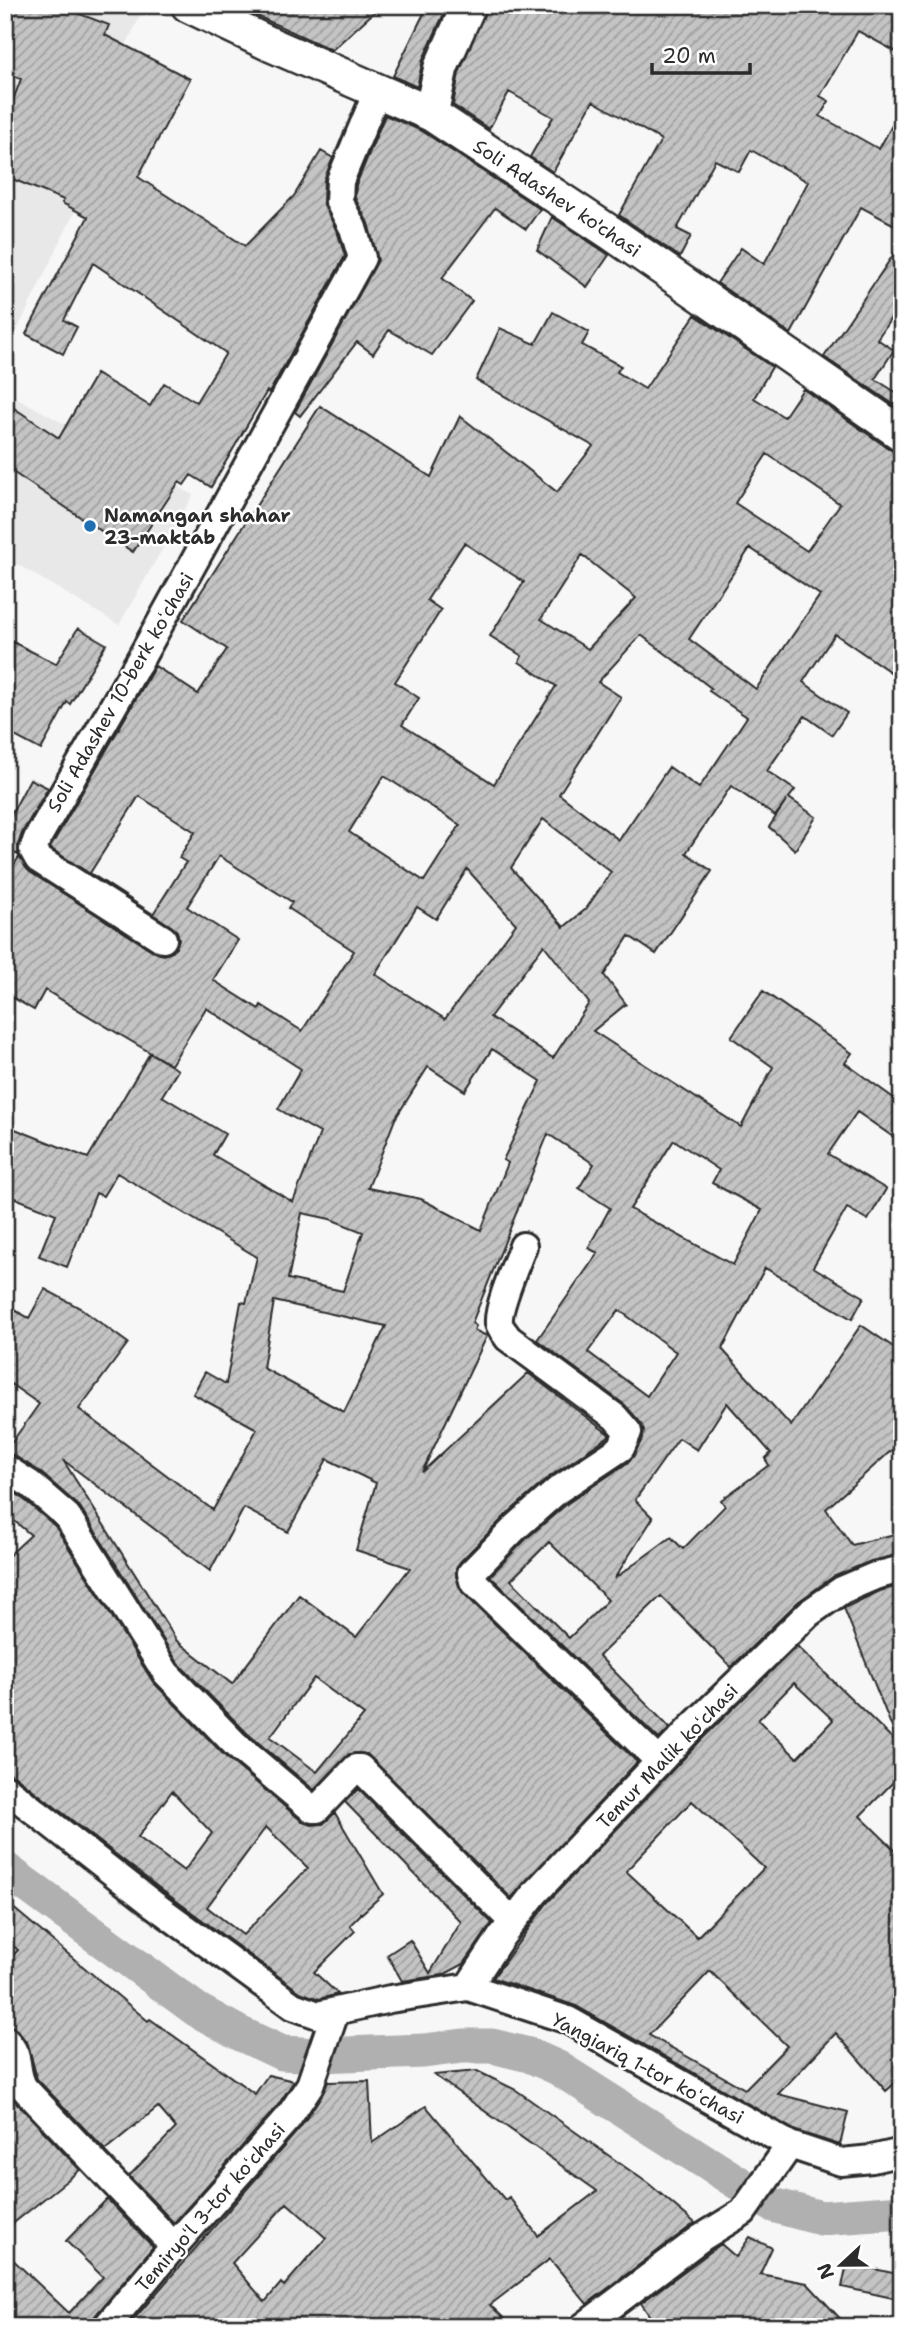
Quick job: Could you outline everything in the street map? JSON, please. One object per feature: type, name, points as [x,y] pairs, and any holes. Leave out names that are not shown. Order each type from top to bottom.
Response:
[{"type":"street","name":"Soli Adashev ko'chasi","points":[[188,5],[431,114],[543,187],[902,435]]},
{"type":"street","points":[[431,114],[441,67],[469,5]]},
{"type":"street","name":"Soli Adashev 10-berk koʻchasi","points":[[163,939],[38,859],[33,850],[362,258],[354,228],[339,202],[340,181],[377,92]]},
{"type":"street","points":[[523,1246],[500,1311],[501,1328],[508,1338],[615,1417],[628,1432],[621,1448],[558,1490],[516,1527],[471,1573],[473,1581],[659,1761]]},
{"type":"street","points":[[5,1468],[30,1484],[67,1516],[166,1673],[236,1745],[312,1810],[317,1809],[356,1768],[360,1768],[513,1922]]},
{"type":"street","name":"Temur Malik koʻchasi","points":[[468,1987],[535,1894],[659,1761],[809,1613],[842,1590],[874,1576],[902,1569]]},
{"type":"street","name":"Yangiariq 1-tor koʻchasi","points":[[5,1788],[153,1904],[293,2006],[333,2019],[390,1999],[468,1987],[568,2020],[783,2154],[841,2162],[902,2152]]},
{"type":"street","name":"Temiryoʻl 3-tor koʻchasi","points":[[106,2327],[288,2118],[310,2085],[333,2019]]},
{"type":"street","points":[[5,2040],[16,2054],[18,2079],[24,2088],[174,2246]]},
{"type":"street","points":[[583,2327],[701,2238],[743,2212],[783,2154]]},
{"type":"shaded area","points":[[5,5],[124,5],[140,16],[60,182],[82,197],[5,355]]},
{"type":"shaded area","name":"Namangan shahar 23-maktab","points":[[5,391],[193,495],[119,625],[5,557]]},
{"type":"building","points":[[5,5],[56,5],[109,25],[105,35],[190,79],[138,177],[245,246],[294,196],[321,151],[333,158],[324,180],[323,202],[345,256],[269,393],[267,391],[211,487],[191,475],[184,485],[179,482],[133,552],[5,467],[5,402],[59,438],[96,374],[150,406],[164,383],[196,402],[226,353],[93,263],[64,320],[77,327],[63,354],[26,334],[88,217],[62,203],[64,200],[5,176],[5,121],[21,79],[5,73]]},
{"type":"building","points":[[233,5],[382,5],[332,50]]},
{"type":"building","points":[[428,5],[448,5],[423,59],[417,87],[393,76]]},
{"type":"building","points":[[488,5],[902,5],[902,55],[858,31],[820,96],[829,101],[820,116],[879,149],[902,107],[902,229],[861,207],[791,334],[717,283],[741,248],[764,264],[808,182],[751,150],[739,172],[715,160],[677,229],[691,236],[680,257],[619,215],[661,140],[593,101],[553,172],[530,157],[553,117],[509,92],[489,129],[453,105],[459,73]]},
{"type":"building","points":[[385,115],[422,131],[540,209],[526,229],[495,208],[442,278],[472,301],[432,355],[389,330],[373,354],[357,342],[300,416],[295,412],[378,260],[368,223],[355,198],[356,185]]},
{"type":"building","points":[[552,217],[609,255],[587,287],[537,250]]},
{"type":"building","points":[[902,242],[902,302],[877,339],[894,350],[875,379],[902,396],[902,410],[824,357]]},
{"type":"building","points":[[553,312],[589,332],[582,345],[621,366],[617,372],[645,389],[695,315],[772,367],[754,398],[784,417],[803,389],[891,450],[902,453],[902,680],[835,634],[803,682],[847,713],[832,735],[805,716],[767,771],[795,790],[789,798],[816,817],[795,850],[769,827],[787,800],[775,816],[731,786],[686,853],[712,871],[656,954],[629,936],[604,975],[626,1004],[593,1031],[741,1127],[773,1067],[731,1037],[763,991],[852,1053],[845,1063],[902,1104],[902,1143],[857,1112],[828,1154],[886,1189],[868,1220],[847,1208],[813,1267],[864,1297],[852,1319],[765,1268],[722,1349],[791,1426],[861,1325],[902,1353],[902,1441],[826,1509],[852,1545],[902,1532],[902,1554],[871,1561],[833,1577],[798,1602],[731,1667],[661,1596],[599,1656],[670,1728],[659,1739],[490,1576],[527,1538],[568,1503],[630,1461],[643,1438],[644,1430],[640,1422],[625,1405],[537,1340],[598,1253],[588,1248],[610,1208],[579,1188],[594,1164],[548,1134],[472,1323],[476,1326],[474,1330],[487,1336],[422,1472],[528,1373],[610,1435],[548,1478],[506,1515],[460,1562],[456,1568],[456,1576],[462,1592],[637,1762],[511,1898],[367,1754],[349,1754],[314,1790],[247,1733],[178,1663],[80,1507],[39,1471],[5,1452],[39,1404],[5,1380],[5,1305],[29,1318],[45,1289],[80,1308],[128,1343],[79,1409],[213,1510],[257,1429],[193,1394],[205,1372],[226,1384],[241,1302],[246,1303],[257,1257],[117,1173],[103,1196],[96,1193],[67,1267],[39,1256],[56,1214],[5,1194],[5,1125],[88,1158],[150,1053],[178,1070],[162,1096],[225,1134],[213,1155],[293,1202],[320,1133],[278,1109],[301,1069],[206,1008],[171,1065],[45,990],[34,1010],[5,993],[5,879],[19,857],[30,872],[155,952],[163,955],[176,948],[179,939],[177,931],[171,926],[50,848],[155,666],[198,694],[227,649],[183,620],[320,406],[431,477],[460,416],[557,492],[593,446],[476,380],[500,328],[535,344]],"holes":[[[767,454],[840,504],[807,551],[735,503]],[[464,543],[524,582],[490,636],[522,656],[519,662],[556,686],[494,784],[402,725],[419,698],[395,682],[441,610],[427,600]],[[750,548],[820,595],[756,689],[689,639]],[[582,555],[636,598],[588,649],[541,619]],[[641,635],[711,688],[709,691],[747,717],[699,788],[669,767],[619,840],[559,794],[621,697],[598,682]],[[384,776],[460,825],[424,881],[349,832]],[[139,796],[195,832],[179,858],[186,862],[153,914],[90,873]],[[543,819],[611,872],[586,909],[564,927],[511,868]],[[219,856],[292,902],[288,908],[354,951],[302,1031],[261,1005],[259,1009],[213,980],[238,940],[187,907]],[[467,869],[516,924],[445,1019],[375,974],[417,907],[436,919]],[[544,945],[589,1003],[553,1058],[490,1017]],[[492,1049],[541,1081],[503,1160],[508,1163],[481,1230],[421,1199],[368,1188],[395,1119],[428,1067],[465,1091]],[[674,1140],[719,1170],[712,1183],[762,1210],[733,1265],[630,1209]],[[302,1213],[330,1219],[363,1232],[343,1291],[288,1279]],[[274,1301],[386,1326],[344,1412],[263,1368]],[[619,1310],[676,1352],[647,1396],[588,1352]],[[727,1403],[771,1453],[765,1459],[769,1465],[721,1500],[725,1506],[683,1549],[671,1537],[614,1579],[653,1518],[635,1500],[679,1438],[697,1450]],[[327,1459],[376,1483],[356,1550],[410,1568],[356,1637],[299,1595],[232,1684],[177,1641],[63,1460],[210,1571],[244,1508],[288,1532]],[[549,1542],[608,1600],[569,1638],[511,1580]],[[314,1678],[364,1715],[317,1772],[270,1737]]]},
{"type":"building","points":[[78,628],[106,644],[70,704],[67,702],[41,750],[5,731],[5,638],[56,664]]},
{"type":"building","points":[[30,779],[48,788],[22,833],[18,855],[5,848],[5,826]]},
{"type":"building","points":[[5,1487],[55,1526],[153,1682],[225,1756],[303,1822],[323,1824],[335,1813],[383,1894],[361,1914],[360,1912],[350,1925],[355,1931],[314,1972],[338,1994],[319,1999],[300,1992],[163,1891],[15,1776],[5,1773],[5,1559],[31,1535],[5,1513]],"holes":[[[172,1791],[212,1833],[184,1871],[138,1837]],[[266,1827],[308,1868],[243,1935],[207,1907]]]},
{"type":"building","points":[[902,1585],[902,1773],[860,1816],[902,1857],[902,2077],[886,2091],[836,2033],[778,2094],[848,2112],[840,2145],[796,2131],[576,2006],[493,1978],[547,1903],[703,1738],[797,1646],[899,1745],[844,1608],[880,1591]],"holes":[[[794,1683],[833,1720],[797,1758],[758,1720]],[[692,1801],[764,1868],[697,1937],[626,1871]],[[710,1971],[787,2046],[745,2089],[649,2035]]]},
{"type":"building","points":[[358,1789],[492,1923],[464,1964],[443,1975],[402,1981],[387,1955],[410,1940],[430,1973],[461,1922],[345,1802]]},
{"type":"building","points":[[5,1901],[148,2021],[150,2019],[255,2094],[268,2075],[294,2081],[276,2108],[174,2223],[129,2176],[176,2128],[158,2107],[105,2150],[37,2079],[28,2044],[17,2030],[5,2025],[5,1964],[18,1950],[5,1939]]},
{"type":"building","points":[[477,2071],[516,2090],[649,2184],[695,2223],[587,2304],[550,2259],[490,2305],[513,2327],[127,2327],[300,2128],[328,2082],[369,2081],[372,2143],[426,2106],[505,2200],[509,2197],[538,2236],[597,2191],[434,2075]],"holes":[[[287,2203],[326,2238],[284,2286],[281,2283],[265,2302],[232,2263]]]},
{"type":"building","points":[[5,2085],[13,2099],[80,2170],[5,2230]]},
{"type":"building","points":[[107,2199],[153,2247],[94,2317],[91,2327],[5,2327],[5,2252],[69,2313],[103,2277],[66,2241]]},
{"type":"building","points":[[750,2237],[772,2248],[760,2274],[807,2283],[848,2327],[657,2327],[641,2303],[721,2244],[736,2257]]},
{"type":"building","points":[[847,2263],[902,2275],[902,2300],[842,2287]]},
{"type":"waterway","points":[[5,1869],[197,2010],[282,2053],[319,2055],[492,2046],[529,2055],[558,2068],[773,2205],[821,2218],[902,2212]]},
{"type":"place","name":"Namangan shahar 23-maktab","points":[[90,526]]}]
